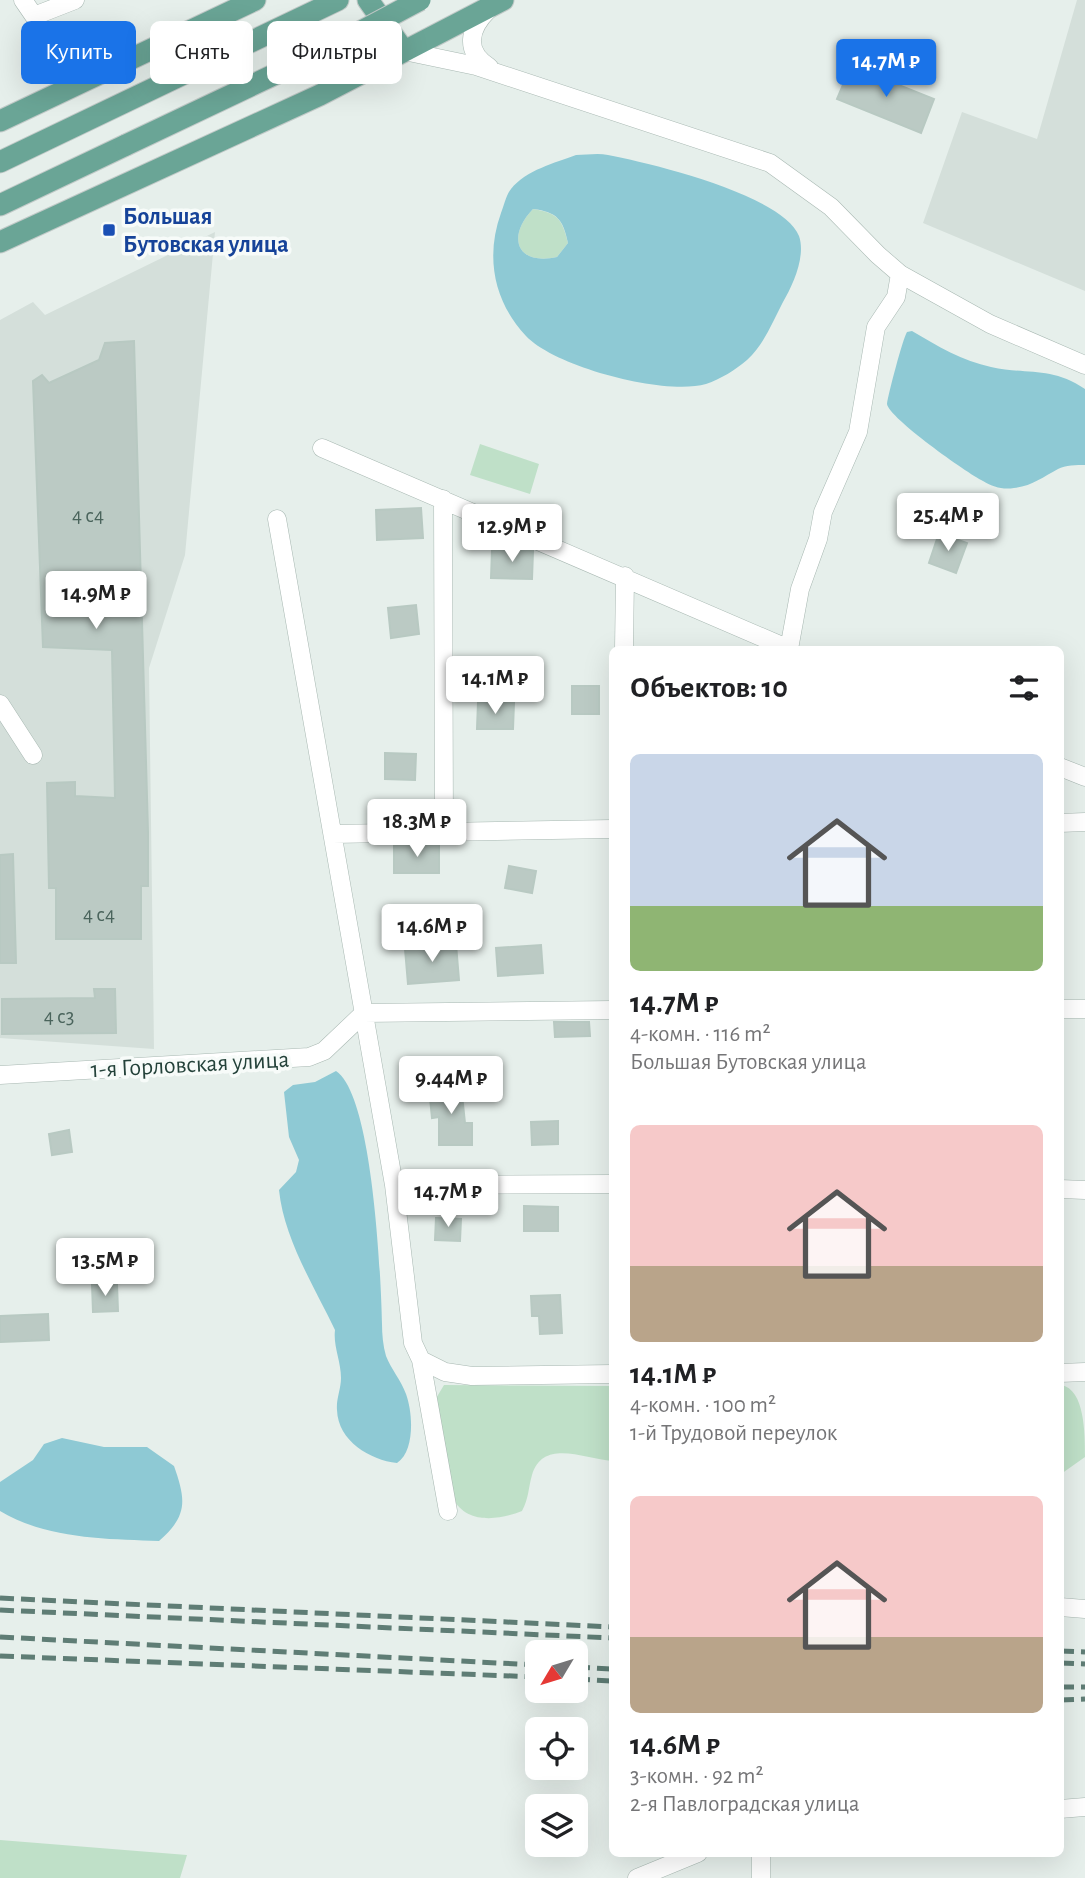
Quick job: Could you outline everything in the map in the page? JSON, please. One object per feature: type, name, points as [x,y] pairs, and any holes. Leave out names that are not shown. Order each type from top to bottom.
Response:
[{"type":"main road","points":[[0,121],[255,0]]},
{"type":"main road","points":[[0,162],[338,0]]},
{"type":"main road","points":[[368,0],[404,51]]},
{"type":"main road","points":[[380,0],[404,51]]},
{"type":"main road","points":[[0,205],[324,51],[420,0]]},
{"type":"main road","points":[[0,242],[320,95],[499,2]]},
{"type":"street","points":[[23,0],[34,16],[41,16],[75,0]]},
{"type":"street","points":[[494,71],[479,61],[472,50],[471,34],[478,20],[499,2]]},
{"type":"street","points":[[404,51],[494,71],[770,163],[831,207],[878,255],[901,274],[990,324],[1085,365]]},
{"type":"street","points":[[790,646],[800,589],[818,539],[824,512],[858,432],[876,327],[896,297],[901,274]]},
{"type":"street","points":[[322,448],[625,576],[782,646]]},
{"type":"street","points":[[443,499],[444,831]]},
{"type":"street","points":[[276,519],[394,1185],[413,1343],[421,1360],[448,1511]]},
{"type":"street","points":[[624,646],[625,576]]},
{"type":"street","points":[[0,704],[33,755]]},
{"type":"street","points":[[1064,769],[1085,777]]},
{"type":"street","points":[[1064,822],[1085,822]]},
{"type":"street","points":[[332,834],[609,829]]},
{"type":"street","points":[[1064,1009],[1085,1009]]},
{"type":"street","points":[[364,1013],[609,1010]]},
{"type":"street","name":"1-я Горловская улица","points":[[0,1075],[309,1057],[324,1051],[364,1013]]},
{"type":"street","points":[[394,1185],[609,1184]]},
{"type":"street","points":[[1064,1189],[1085,1190]]},
{"type":"street","points":[[421,1360],[445,1372],[472,1376],[609,1374]]},
{"type":"street","points":[[1064,1373],[1085,1372]]},
{"type":"street","points":[[1064,1607],[1085,1609]]},
{"type":"street","points":[[1064,1809],[1085,1807]]},
{"type":"street","points":[[637,1878],[688,1857]]},
{"type":"street","points":[[761,1857],[761,1878]]},
{"type":"shaded area","points":[[1077,0],[1085,0],[1085,291],[923,223],[962,112],[1037,139]]},
{"type":"shaded area","points":[[215,232],[185,555],[149,668],[154,1049],[0,1038],[0,320],[33,302],[45,315]]},
{"type":"green space","points":[[533,209],[558,218],[564,228],[568,243],[557,257],[533,257],[520,247],[520,230]]},
{"type":"green space","points":[[480,444],[539,464],[530,494],[470,475]]},
{"type":"green space","points":[[444,1385],[609,1386],[609,1460],[566,1453],[545,1457],[537,1464],[532,1475],[522,1511],[494,1518],[466,1513],[459,1507],[450,1490],[435,1400]]},
{"type":"green space","points":[[1064,1386],[1069,1388],[1079,1403],[1084,1425],[1085,1457],[1064,1472]]},
{"type":"green space","points":[[0,1840],[187,1855],[180,1878],[0,1878]]},
{"type":"water","points":[[604,154],[683,173],[743,194],[788,221],[799,236],[801,244],[797,270],[768,332],[747,360],[728,374],[706,384],[688,387],[639,382],[585,368],[561,358],[540,347],[515,323],[500,294],[493,262],[496,230],[501,213],[508,194],[517,182],[550,164],[576,155]],"holes":[[[533,209],[548,212],[561,222],[568,243],[557,257],[533,257],[520,247],[520,230]]]},
{"type":"water","points":[[912,331],[970,361],[991,367],[1050,374],[1085,389],[1085,465],[1064,467],[1026,485],[1002,488],[974,476],[930,445],[901,421],[887,404],[905,336]]},
{"type":"water","points":[[336,1071],[349,1087],[367,1149],[377,1230],[383,1344],[388,1361],[406,1394],[410,1411],[410,1441],[403,1457],[397,1463],[366,1453],[349,1440],[343,1431],[337,1410],[341,1378],[335,1330],[293,1244],[279,1190],[296,1172],[299,1160],[289,1137],[284,1092],[293,1085],[315,1082]]},
{"type":"water","points":[[62,1438],[104,1447],[147,1447],[174,1466],[182,1498],[180,1515],[175,1524],[159,1541],[77,1536],[37,1527],[0,1511],[0,1482],[33,1460],[44,1444]]},
{"type":"building","points":[[851,66],[934,99],[921,133],[837,99]]},
{"type":"building","points":[[134,341],[148,886],[141,886],[141,939],[56,939],[56,888],[49,888],[47,783],[75,782],[75,796],[115,798],[112,650],[43,647],[33,381],[42,375],[49,383],[99,360],[105,343]]},
{"type":"building","points":[[421,508],[423,538],[377,540],[376,510]]},
{"type":"building","points":[[939,533],[967,543],[956,573],[929,563]]},
{"type":"building","points":[[492,550],[533,551],[532,579],[491,578]]},
{"type":"building","points":[[416,605],[419,634],[391,638],[388,608]]},
{"type":"building","points":[[572,686],[599,686],[599,714],[572,714]]},
{"type":"building","points":[[478,702],[514,703],[513,729],[477,729]]},
{"type":"building","points":[[385,753],[416,754],[415,780],[385,779]]},
{"type":"building","points":[[439,844],[439,873],[394,873],[394,845]]},
{"type":"building","points":[[13,854],[16,963],[0,963],[0,855]]},
{"type":"building","points":[[509,866],[536,871],[532,893],[505,888]]},
{"type":"building","points":[[456,944],[459,980],[408,984],[405,949]]},
{"type":"building","points":[[541,945],[543,973],[498,976],[496,948]]},
{"type":"building","points":[[94,989],[115,989],[116,1033],[2,1034],[2,999],[95,998]]},
{"type":"building","points":[[554,1022],[589,1022],[590,1036],[555,1037]]},
{"type":"building","points":[[461,1085],[465,1123],[472,1123],[472,1145],[439,1145],[439,1117],[432,1118],[429,1088]]},
{"type":"building","points":[[558,1121],[558,1144],[532,1145],[531,1122]]},
{"type":"building","points":[[69,1130],[72,1152],[52,1155],[49,1134]]},
{"type":"building","points":[[524,1206],[558,1207],[558,1231],[524,1231]]},
{"type":"building","points":[[436,1218],[461,1219],[460,1241],[435,1240]]},
{"type":"building","points":[[92,1284],[117,1284],[118,1311],[93,1312]]},
{"type":"building","points":[[560,1295],[562,1333],[540,1334],[539,1316],[532,1316],[531,1296]]},
{"type":"building","points":[[48,1314],[49,1340],[0,1342],[0,1316]]},
{"type":"railway","points":[[0,1598],[609,1627]]},
{"type":"railway","points":[[0,1610],[609,1638]]},
{"type":"railway","points":[[0,1637],[525,1664]]},
{"type":"railway","points":[[1064,1651],[1085,1652]]},
{"type":"railway","points":[[0,1656],[525,1677]]},
{"type":"railway","points":[[1064,1663],[1085,1664]]},
{"type":"railway","points":[[588,1668],[609,1669]]},
{"type":"railway","points":[[588,1680],[609,1681]]},
{"type":"railway","points":[[1064,1687],[1085,1687]]},
{"type":"railway","points":[[1064,1700],[1085,1699]]},
{"type":"place","name":"Большая Бутовская улица","points":[[109,230]]}]
